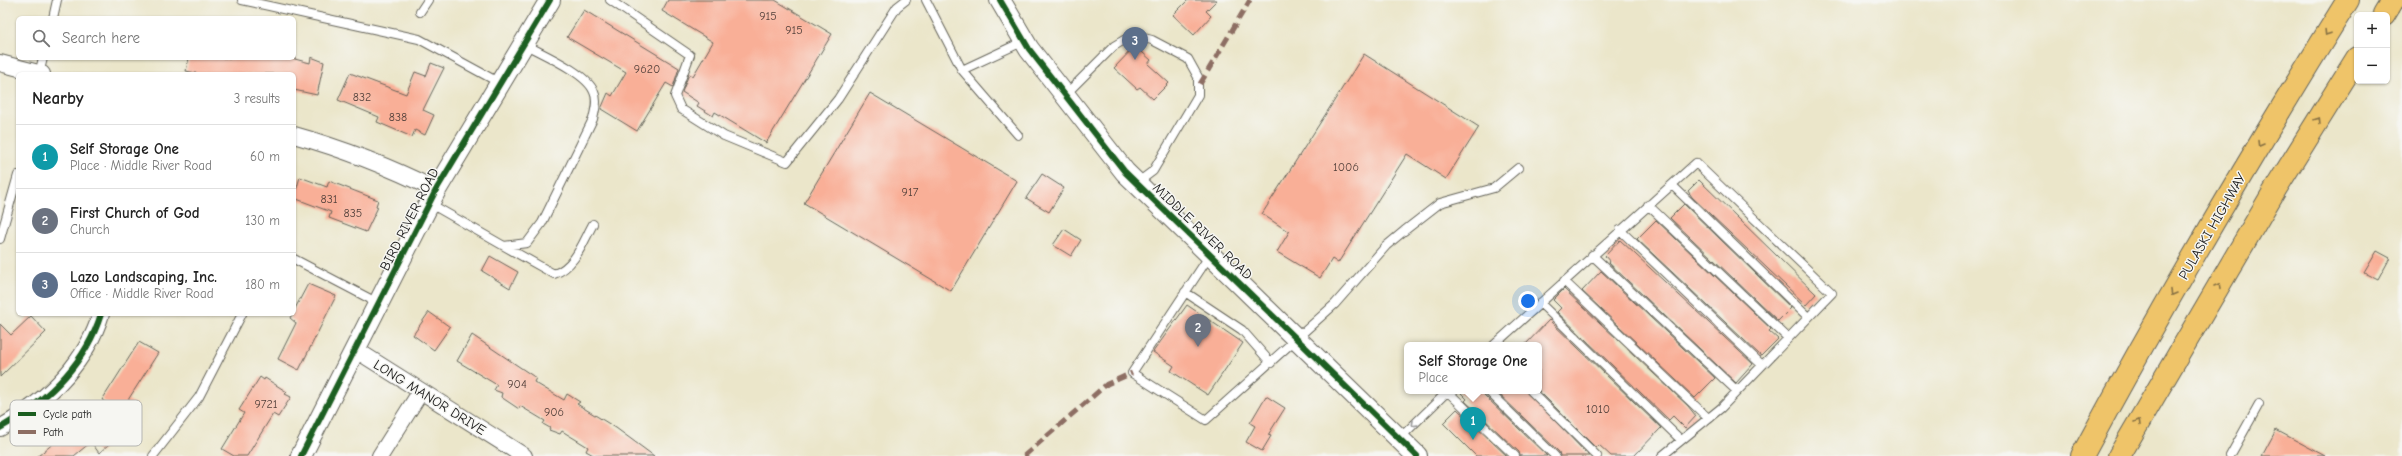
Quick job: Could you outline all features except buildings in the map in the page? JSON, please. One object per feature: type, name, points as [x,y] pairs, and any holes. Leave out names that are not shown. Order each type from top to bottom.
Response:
[{"type":"highway","name":"PULASKI HIGHWAY","points":[[2082,456],[2159,317],[2242,174],[2348,0]]},
{"type":"highway","points":[[2386,12],[2393,0]]},
{"type":"highway","points":[[2119,456],[2276,188],[2354,63]]},
{"type":"street","name":"BIRD RIVER ROAD","points":[[308,452],[356,350],[433,197],[550,0]]},
{"type":"street","name":"MIDDLE RIVER ROAD","points":[[1000,0],[1025,41],[1065,96],[1136,184],[1417,456]]},
{"type":"street","points":[[0,63],[33,72]]},
{"type":"street","points":[[296,136],[347,150],[379,163],[433,197]]},
{"type":"street","points":[[40,400],[68,374],[90,342],[100,316]]},
{"type":"street","name":"LONG MANOR DRIVE","points":[[356,350],[524,456]]},
{"type":"street","points":[[380,456],[421,391]]},
{"type":"street","points":[[0,428],[10,421]]},
{"type":"lane","points":[[53,16],[57,0]]},
{"type":"lane","points":[[242,0],[419,39],[500,83]]},
{"type":"lane","points":[[420,12],[428,0]]},
{"type":"lane","points":[[610,0],[690,54],[675,96],[681,109],[724,136],[787,162],[838,99],[897,7],[906,0]]},
{"type":"lane","points":[[926,0],[962,70],[1018,135]]},
{"type":"lane","points":[[1065,96],[1114,46],[1124,40],[1140,37],[1152,40],[1188,59],[1198,76],[1198,94],[1153,171],[1136,184]]},
{"type":"lane","points":[[962,70],[1025,41]]},
{"type":"lane","points":[[504,246],[527,243],[542,223],[593,119],[596,106],[595,93],[590,84],[582,76],[524,44]]},
{"type":"lane","points":[[40,72],[43,60]]},
{"type":"lane","points":[[1497,342],[1564,280],[1696,163],[1832,293],[1737,391],[1708,418],[1662,456]]},
{"type":"lane","points":[[1210,255],[1132,373],[1206,420],[1335,304],[1386,246],[1416,221],[1440,203],[1494,188],[1518,168]]},
{"type":"lane","points":[[1672,185],[1808,317]]},
{"type":"lane","points":[[0,239],[16,189]]},
{"type":"lane","points":[[433,197],[504,246],[554,274],[565,270],[571,263],[594,224]]},
{"type":"lane","points":[[1648,206],[1788,338]]},
{"type":"lane","points":[[1620,230],[1762,365]]},
{"type":"lane","points":[[1592,255],[1737,391]]},
{"type":"lane","points":[[296,260],[379,304]]},
{"type":"lane","points":[[1564,280],[1708,418]]},
{"type":"lane","points":[[1186,292],[1242,330],[1271,362]]},
{"type":"lane","points":[[1540,303],[1681,440]]},
{"type":"lane","points":[[153,456],[199,397],[241,316]]},
{"type":"lane","points":[[1399,439],[1444,394]]},
{"type":"lane","points":[[1450,394],[1515,456]]},
{"type":"lane","points":[[1491,394],[1555,456]]},
{"type":"lane","points":[[1534,394],[1597,456]]},
{"type":"lane","points":[[2230,456],[2259,404]]},
{"type":"marked path","points":[[1200,84],[1250,0]]},
{"type":"marked path","points":[[1024,456],[1107,384],[1132,373]]},
{"type":"cycle path","points":[[301,456],[436,190],[550,0]]},
{"type":"cycle path","points":[[1000,0],[1029,49],[1125,172],[1417,456]]},
{"type":"cycle path","points":[[41,400],[74,366],[94,333],[100,316]]},
{"type":"cycle path","points":[[0,428],[10,422]]},
{"type":"place","name":"Lazo Landscaping, Inc.","points":[[1135,60]]},
{"type":"place","name":"First Church of God","points":[[1198,347]]},
{"type":"place","name":"Self Storage One","points":[[1473,440]]}]
